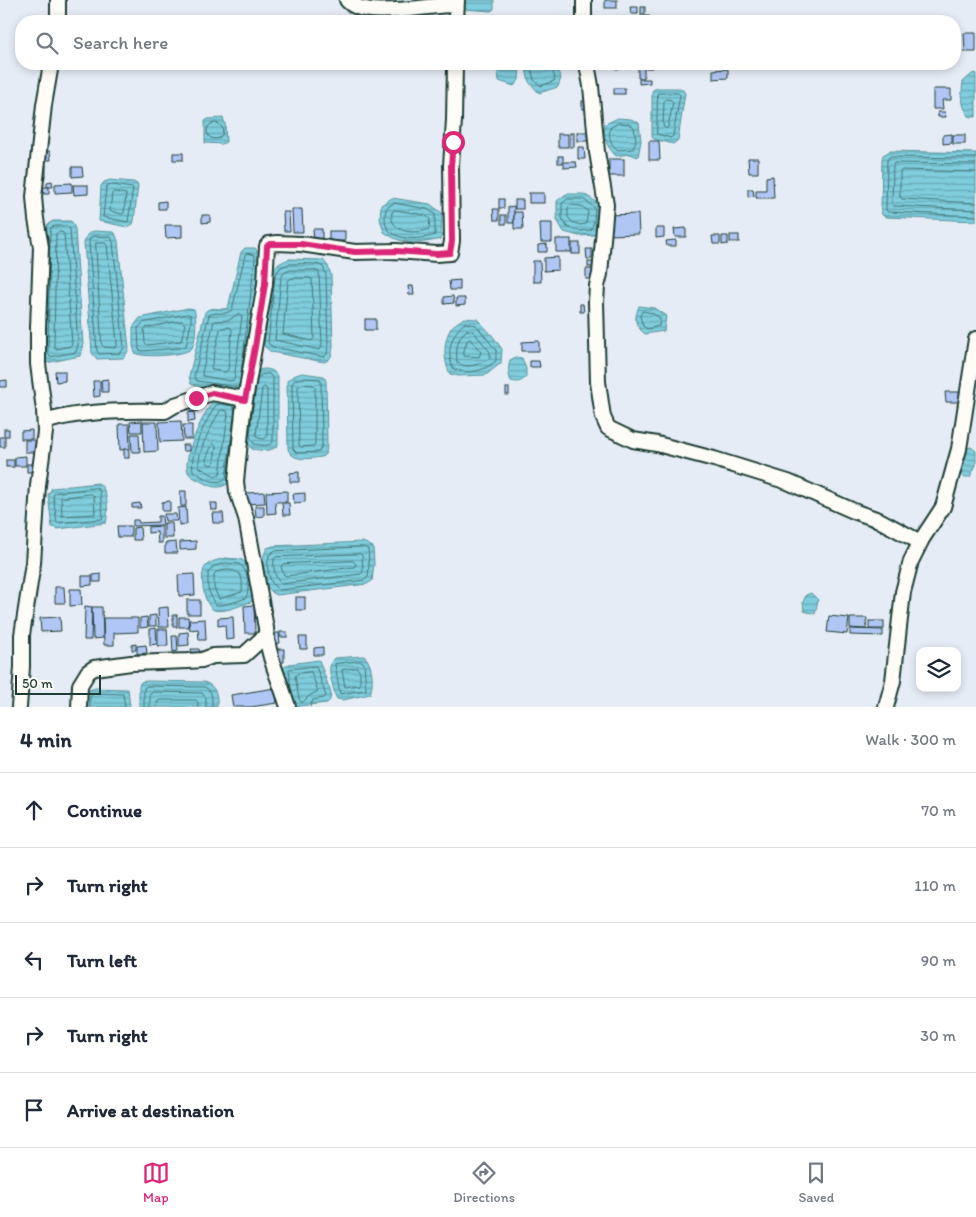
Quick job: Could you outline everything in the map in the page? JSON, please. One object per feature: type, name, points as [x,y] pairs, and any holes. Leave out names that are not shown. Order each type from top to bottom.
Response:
[{"type":"street","points":[[58,0],[58,15]]},
{"type":"street","points":[[348,0],[351,4],[366,10],[394,11],[457,2],[456,15]]},
{"type":"street","points":[[584,0],[584,15]]},
{"type":"street","points":[[19,707],[22,674],[22,635],[33,563],[38,485],[43,454],[45,422],[38,364],[41,247],[34,197],[50,70]]},
{"type":"street","points":[[288,707],[267,646],[246,518],[237,491],[236,481],[245,400],[265,284],[267,246],[270,244],[301,244],[355,252],[450,253],[452,241],[451,166],[455,70]]},
{"type":"street","points":[[588,70],[597,152],[606,205],[596,302],[598,382],[603,417],[608,428],[633,440],[657,444],[714,459],[788,482],[879,520],[920,542]]},
{"type":"street","points":[[886,707],[893,681],[904,592],[911,561],[920,542],[943,507],[951,481],[959,449],[976,340]]},
{"type":"street","points":[[45,422],[61,416],[87,413],[165,411],[175,405],[212,393],[245,400]]},
{"type":"street","points":[[79,707],[80,685],[88,672],[94,668],[132,663],[202,660],[213,656],[244,655],[266,635]]},
{"type":"water","points":[[462,0],[494,0],[494,9],[491,11],[464,9]]},
{"type":"water","points":[[498,70],[520,70],[519,80],[514,86],[499,81]]},
{"type":"water","points":[[526,70],[557,70],[561,78],[558,87],[539,93],[529,82]]},
{"type":"water","points":[[976,73],[976,117],[970,117],[962,101],[963,82]]},
{"type":"water","points":[[656,88],[681,88],[685,93],[678,140],[673,144],[652,137],[652,91]]},
{"type":"water","points":[[223,118],[226,142],[222,144],[205,143],[205,121]]},
{"type":"water","points":[[618,118],[631,119],[639,123],[641,141],[638,157],[630,154],[616,156],[610,149],[604,133],[605,124]]},
{"type":"water","points":[[890,151],[976,153],[976,221],[886,217],[882,215],[882,159],[883,155]]},
{"type":"water","points":[[110,180],[134,182],[138,185],[134,221],[133,224],[127,227],[99,221],[101,186],[104,182]]},
{"type":"water","points":[[566,194],[584,194],[601,205],[599,223],[595,235],[579,236],[564,232],[557,220],[557,201]]},
{"type":"water","points":[[392,198],[430,204],[442,213],[441,239],[411,243],[398,240],[384,232],[380,219],[381,205]]},
{"type":"water","points":[[53,221],[70,221],[75,229],[83,345],[80,356],[46,363],[44,362],[45,232],[48,224]]},
{"type":"water","points":[[94,231],[113,232],[118,241],[129,349],[123,358],[97,359],[92,353],[84,242],[87,235]]},
{"type":"water","points":[[245,248],[255,248],[260,255],[245,386],[240,392],[229,392],[196,386],[191,384],[189,376],[205,312],[213,308],[228,308],[241,252]]},
{"type":"water","points":[[289,259],[323,260],[328,266],[331,275],[333,347],[332,354],[327,361],[271,352],[264,346],[270,275],[277,265]]},
{"type":"water","points":[[639,306],[654,308],[666,316],[664,331],[645,334],[641,331],[636,322]]},
{"type":"water","points":[[188,308],[194,309],[196,317],[192,348],[182,353],[164,355],[139,355],[135,353],[133,327],[140,318]]},
{"type":"water","points":[[464,318],[477,319],[502,349],[501,363],[486,375],[459,376],[450,374],[448,369],[445,351],[446,339],[451,328]]},
{"type":"water","points":[[516,357],[522,358],[526,369],[526,377],[518,382],[511,381],[509,376],[510,360]]},
{"type":"water","points":[[264,369],[273,371],[278,378],[278,445],[275,448],[266,450],[252,449],[246,433],[247,412],[256,373]]},
{"type":"water","points":[[302,373],[324,376],[326,381],[327,445],[326,453],[322,457],[298,458],[290,453],[288,449],[287,381],[293,376]]},
{"type":"water","points":[[214,400],[239,404],[231,479],[226,485],[217,487],[207,485],[193,477],[188,472],[187,465],[195,435]]},
{"type":"water","points":[[971,447],[976,451],[976,465],[970,477],[964,477],[959,473],[966,448]]},
{"type":"water","points":[[98,483],[106,495],[106,523],[58,529],[52,527],[48,495],[52,488]]},
{"type":"water","points":[[363,542],[373,547],[372,581],[367,584],[277,595],[272,592],[265,581],[262,567],[267,548],[273,546]]},
{"type":"water","points":[[226,558],[242,560],[246,563],[253,579],[253,597],[251,602],[218,611],[210,607],[205,597],[202,577],[205,567],[209,563]]},
{"type":"water","points":[[811,593],[818,600],[815,614],[804,611],[803,602],[806,595]]},
{"type":"water","points":[[364,656],[369,663],[372,674],[370,694],[343,700],[337,699],[330,676],[331,662],[334,658]]},
{"type":"water","points":[[319,660],[331,693],[330,700],[327,703],[291,707],[288,703],[283,668],[289,664]]},
{"type":"water","points":[[141,682],[204,682],[214,689],[217,707],[139,707],[139,685]]},
{"type":"water","points":[[95,688],[128,689],[130,707],[86,707],[85,697],[89,690]]},
{"type":"building","points":[[605,0],[617,0],[617,8],[605,8]]},
{"type":"building","points":[[630,7],[638,7],[638,14],[631,14]]},
{"type":"building","points":[[641,7],[645,7],[645,14],[641,14]]},
{"type":"building","points":[[964,33],[976,33],[976,52],[965,52]]},
{"type":"building","points":[[638,70],[644,70],[644,78],[638,78]]},
{"type":"building","points":[[713,70],[728,70],[728,78],[713,79]]},
{"type":"building","points":[[639,79],[650,79],[650,83],[639,84]]},
{"type":"building","points":[[614,88],[625,88],[625,94],[614,94]]},
{"type":"building","points":[[933,89],[951,89],[951,100],[942,100],[943,109],[933,109]]},
{"type":"building","points":[[582,101],[588,101],[588,109],[582,109]]},
{"type":"building","points":[[938,112],[945,112],[946,117],[938,117]]},
{"type":"building","points":[[577,132],[589,132],[589,141],[577,141]]},
{"type":"building","points":[[570,133],[574,133],[574,147],[570,147]]},
{"type":"building","points":[[558,134],[568,134],[568,147],[558,147]]},
{"type":"building","points":[[952,134],[952,143],[943,144],[943,135]]},
{"type":"building","points":[[953,135],[965,135],[965,144],[953,144]]},
{"type":"building","points":[[649,141],[659,141],[660,160],[649,160]]},
{"type":"building","points":[[578,147],[584,147],[585,159],[578,159]]},
{"type":"building","points":[[50,151],[51,160],[44,160],[43,152]]},
{"type":"building","points":[[173,153],[183,153],[183,160],[173,160]]},
{"type":"building","points":[[558,156],[563,156],[563,163],[558,163]]},
{"type":"building","points":[[748,158],[758,158],[758,173],[749,173]]},
{"type":"building","points":[[609,159],[624,159],[624,176],[609,176]]},
{"type":"building","points":[[564,162],[576,162],[577,167],[564,168]]},
{"type":"building","points":[[46,165],[46,176],[40,176],[40,166]]},
{"type":"building","points":[[72,167],[82,167],[83,176],[72,177]]},
{"type":"building","points":[[773,176],[774,198],[756,198],[756,190],[766,190],[766,177]]},
{"type":"building","points":[[52,181],[53,187],[47,187],[47,182]]},
{"type":"building","points":[[72,183],[72,192],[55,193],[55,184]]},
{"type":"building","points":[[73,185],[88,185],[88,194],[74,195]]},
{"type":"building","points":[[43,187],[49,187],[49,194],[44,194]]},
{"type":"building","points":[[748,189],[753,189],[754,196],[748,197]]},
{"type":"building","points":[[529,193],[544,193],[544,203],[529,203]]},
{"type":"building","points":[[499,199],[504,199],[504,208],[499,208]]},
{"type":"building","points":[[515,200],[523,200],[523,209],[515,209]]},
{"type":"building","points":[[166,201],[166,209],[158,209],[158,202]]},
{"type":"building","points":[[514,206],[514,223],[508,223],[508,207]]},
{"type":"building","points":[[292,209],[302,209],[303,232],[293,232]]},
{"type":"building","points":[[493,209],[499,209],[499,220],[494,220]]},
{"type":"building","points":[[283,212],[289,212],[290,231],[284,231]]},
{"type":"building","points":[[514,212],[522,212],[523,229],[514,229]]},
{"type":"building","points":[[638,214],[639,234],[608,235],[607,215]]},
{"type":"building","points":[[202,215],[210,215],[210,222],[202,223]]},
{"type":"building","points":[[501,215],[506,215],[506,224],[501,224]]},
{"type":"building","points":[[540,223],[552,223],[552,242],[541,242]]},
{"type":"building","points":[[165,225],[182,225],[182,237],[166,238]]},
{"type":"building","points":[[656,228],[664,228],[664,237],[656,238]]},
{"type":"building","points":[[686,228],[686,237],[675,237],[674,229]]},
{"type":"building","points":[[313,229],[322,229],[322,241],[314,242]]},
{"type":"building","points":[[329,231],[345,231],[345,241],[329,241]]},
{"type":"building","points":[[730,235],[739,235],[739,242],[730,242]]},
{"type":"building","points":[[712,236],[720,236],[720,244],[713,244]]},
{"type":"building","points":[[722,236],[728,236],[728,244],[722,245]]},
{"type":"building","points":[[556,239],[571,239],[571,252],[556,252]]},
{"type":"building","points":[[676,240],[676,246],[667,246],[666,241]]},
{"type":"building","points":[[572,243],[580,243],[580,254],[572,254]]},
{"type":"building","points":[[547,244],[547,252],[538,252],[538,245]]},
{"type":"building","points":[[586,249],[592,249],[592,259],[587,259]]},
{"type":"building","points":[[558,257],[558,270],[544,271],[544,258]]},
{"type":"building","points":[[533,261],[540,261],[541,282],[533,282]]},
{"type":"building","points":[[588,262],[593,262],[593,267],[588,267]]},
{"type":"building","points":[[586,269],[596,269],[596,279],[586,279]]},
{"type":"building","points":[[460,280],[460,290],[450,290],[449,281]]},
{"type":"building","points":[[408,286],[413,286],[414,295],[409,295]]},
{"type":"building","points":[[453,296],[454,303],[444,304],[444,297]]},
{"type":"building","points":[[456,298],[465,298],[465,305],[456,306]]},
{"type":"building","points":[[580,304],[583,304],[584,312],[580,312]]},
{"type":"building","points":[[365,319],[376,319],[376,330],[365,330]]},
{"type":"building","points":[[539,341],[539,351],[522,351],[522,342]]},
{"type":"building","points":[[530,361],[539,361],[540,367],[530,367]]},
{"type":"building","points":[[55,371],[65,371],[65,381],[56,382]]},
{"type":"building","points":[[108,379],[108,392],[102,392],[101,380]]},
{"type":"building","points":[[7,380],[7,387],[0,387],[0,381]]},
{"type":"building","points":[[93,381],[100,381],[100,396],[94,397]]},
{"type":"building","points":[[506,388],[509,388],[509,395],[506,395]]},
{"type":"building","points":[[945,392],[962,392],[962,402],[946,402]]},
{"type":"building","points":[[197,404],[198,411],[190,412],[190,405]]},
{"type":"building","points":[[194,412],[195,421],[188,422],[188,413]]},
{"type":"building","points":[[142,421],[142,432],[131,432],[130,422]]},
{"type":"building","points":[[181,421],[182,441],[160,442],[159,422]]},
{"type":"building","points":[[143,422],[157,422],[158,451],[144,452]]},
{"type":"building","points":[[119,424],[129,424],[130,449],[120,450]]},
{"type":"building","points":[[183,425],[192,425],[192,439],[184,439]]},
{"type":"building","points":[[4,429],[9,429],[9,436],[4,436]]},
{"type":"building","points":[[32,430],[32,439],[21,439],[21,431]]},
{"type":"building","points":[[131,434],[139,434],[140,452],[132,452]]},
{"type":"building","points":[[0,437],[5,437],[5,447],[0,447]]},
{"type":"building","points":[[25,440],[36,440],[36,452],[25,452]]},
{"type":"building","points":[[182,445],[189,445],[189,451],[183,451]]},
{"type":"building","points":[[124,449],[129,449],[129,458],[124,458]]},
{"type":"building","points":[[26,456],[26,466],[15,466],[15,457]]},
{"type":"building","points":[[6,460],[14,460],[14,467],[6,467]]},
{"type":"building","points":[[27,464],[33,464],[33,472],[27,472]]},
{"type":"building","points":[[299,472],[299,482],[290,482],[290,473]]},
{"type":"building","points":[[180,491],[186,491],[186,506],[181,506]]},
{"type":"building","points":[[287,491],[287,502],[275,502],[276,513],[267,514],[266,492]]},
{"type":"building","points":[[264,492],[265,503],[246,504],[246,493]]},
{"type":"building","points":[[305,493],[305,502],[294,503],[293,494]]},
{"type":"building","points":[[170,501],[170,511],[162,511],[162,502]]},
{"type":"building","points":[[140,503],[141,508],[132,508],[132,504]]},
{"type":"building","points":[[210,503],[217,503],[217,510],[211,510]]},
{"type":"building","points":[[282,503],[289,503],[290,515],[283,515]]},
{"type":"building","points":[[255,506],[264,506],[264,516],[256,517]]},
{"type":"building","points":[[186,507],[187,524],[179,525],[178,508]]},
{"type":"building","points":[[212,513],[223,513],[224,523],[213,523]]},
{"type":"building","points":[[164,514],[176,514],[177,521],[165,521]]},
{"type":"building","points":[[158,516],[162,516],[163,525],[133,526],[133,520],[138,520],[139,523],[158,522]]},
{"type":"building","points":[[164,523],[172,523],[173,538],[164,538]]},
{"type":"building","points":[[117,526],[131,526],[131,537],[118,537]]},
{"type":"building","points":[[162,526],[162,543],[158,543],[157,532],[148,533],[148,527]]},
{"type":"building","points":[[140,527],[141,540],[133,540],[133,528]]},
{"type":"building","points":[[196,541],[196,549],[180,550],[180,542]]},
{"type":"building","points":[[176,542],[177,553],[165,553],[165,543]]},
{"type":"building","points":[[101,574],[101,582],[93,582],[93,575]]},
{"type":"building","points":[[194,574],[195,595],[179,596],[178,575]]},
{"type":"building","points":[[82,576],[92,576],[92,585],[82,586]]},
{"type":"building","points":[[55,587],[64,587],[65,603],[55,603]]},
{"type":"building","points":[[70,589],[81,589],[82,605],[70,606]]},
{"type":"building","points":[[296,597],[305,597],[305,610],[296,610]]},
{"type":"building","points":[[187,600],[200,600],[200,614],[187,614]]},
{"type":"building","points":[[254,605],[255,633],[245,633],[244,606]]},
{"type":"building","points":[[85,606],[92,607],[91,640],[84,640]]},
{"type":"building","points":[[92,607],[102,607],[103,638],[93,639]]},
{"type":"building","points":[[168,607],[169,627],[159,627],[158,608]]},
{"type":"building","points":[[156,615],[156,626],[149,626],[149,616]]},
{"type":"building","points":[[173,615],[177,615],[177,627],[173,627]]},
{"type":"building","points":[[829,616],[849,618],[847,634],[827,632]]},
{"type":"building","points":[[60,617],[61,631],[41,632],[40,618]]},
{"type":"building","points":[[147,617],[148,627],[140,628],[140,618]]},
{"type":"building","points":[[179,617],[188,617],[189,627],[179,627]]},
{"type":"building","points":[[233,617],[234,639],[226,640],[225,625],[218,626],[218,618]]},
{"type":"building","points":[[103,618],[138,618],[138,632],[114,633],[114,645],[104,645]]},
{"type":"building","points":[[850,618],[867,618],[866,629],[850,628]]},
{"type":"building","points":[[205,619],[206,640],[199,640],[198,629],[190,630],[189,620]]},
{"type":"building","points":[[869,621],[884,621],[884,629],[869,629]]},
{"type":"building","points":[[156,628],[157,644],[150,645],[150,629]]},
{"type":"building","points":[[158,629],[167,629],[168,646],[158,646]]},
{"type":"building","points":[[850,629],[883,630],[883,636],[850,635]]},
{"type":"building","points":[[188,632],[189,645],[179,646],[179,633]]},
{"type":"building","points":[[280,632],[287,632],[287,637],[280,637]]},
{"type":"building","points":[[275,633],[279,633],[280,643],[275,644]]},
{"type":"building","points":[[172,636],[177,636],[178,651],[173,652]]},
{"type":"building","points":[[299,637],[307,637],[307,649],[300,649]]},
{"type":"building","points":[[136,644],[136,650],[132,650],[132,645]]},
{"type":"building","points":[[146,645],[147,653],[137,654],[137,646]]},
{"type":"building","points":[[323,647],[323,655],[314,655],[314,648]]},
{"type":"building","points":[[191,649],[199,649],[200,654],[192,654]]},
{"type":"building","points":[[278,649],[284,649],[284,662],[278,663]]},
{"type":"building","points":[[275,688],[277,703],[251,707],[233,707],[231,695]]},
{"type":"route","points":[[196,398],[212,393],[245,400],[265,284],[267,246],[270,244],[301,244],[372,253],[396,251],[450,253],[452,241],[451,166],[453,142]]}]
